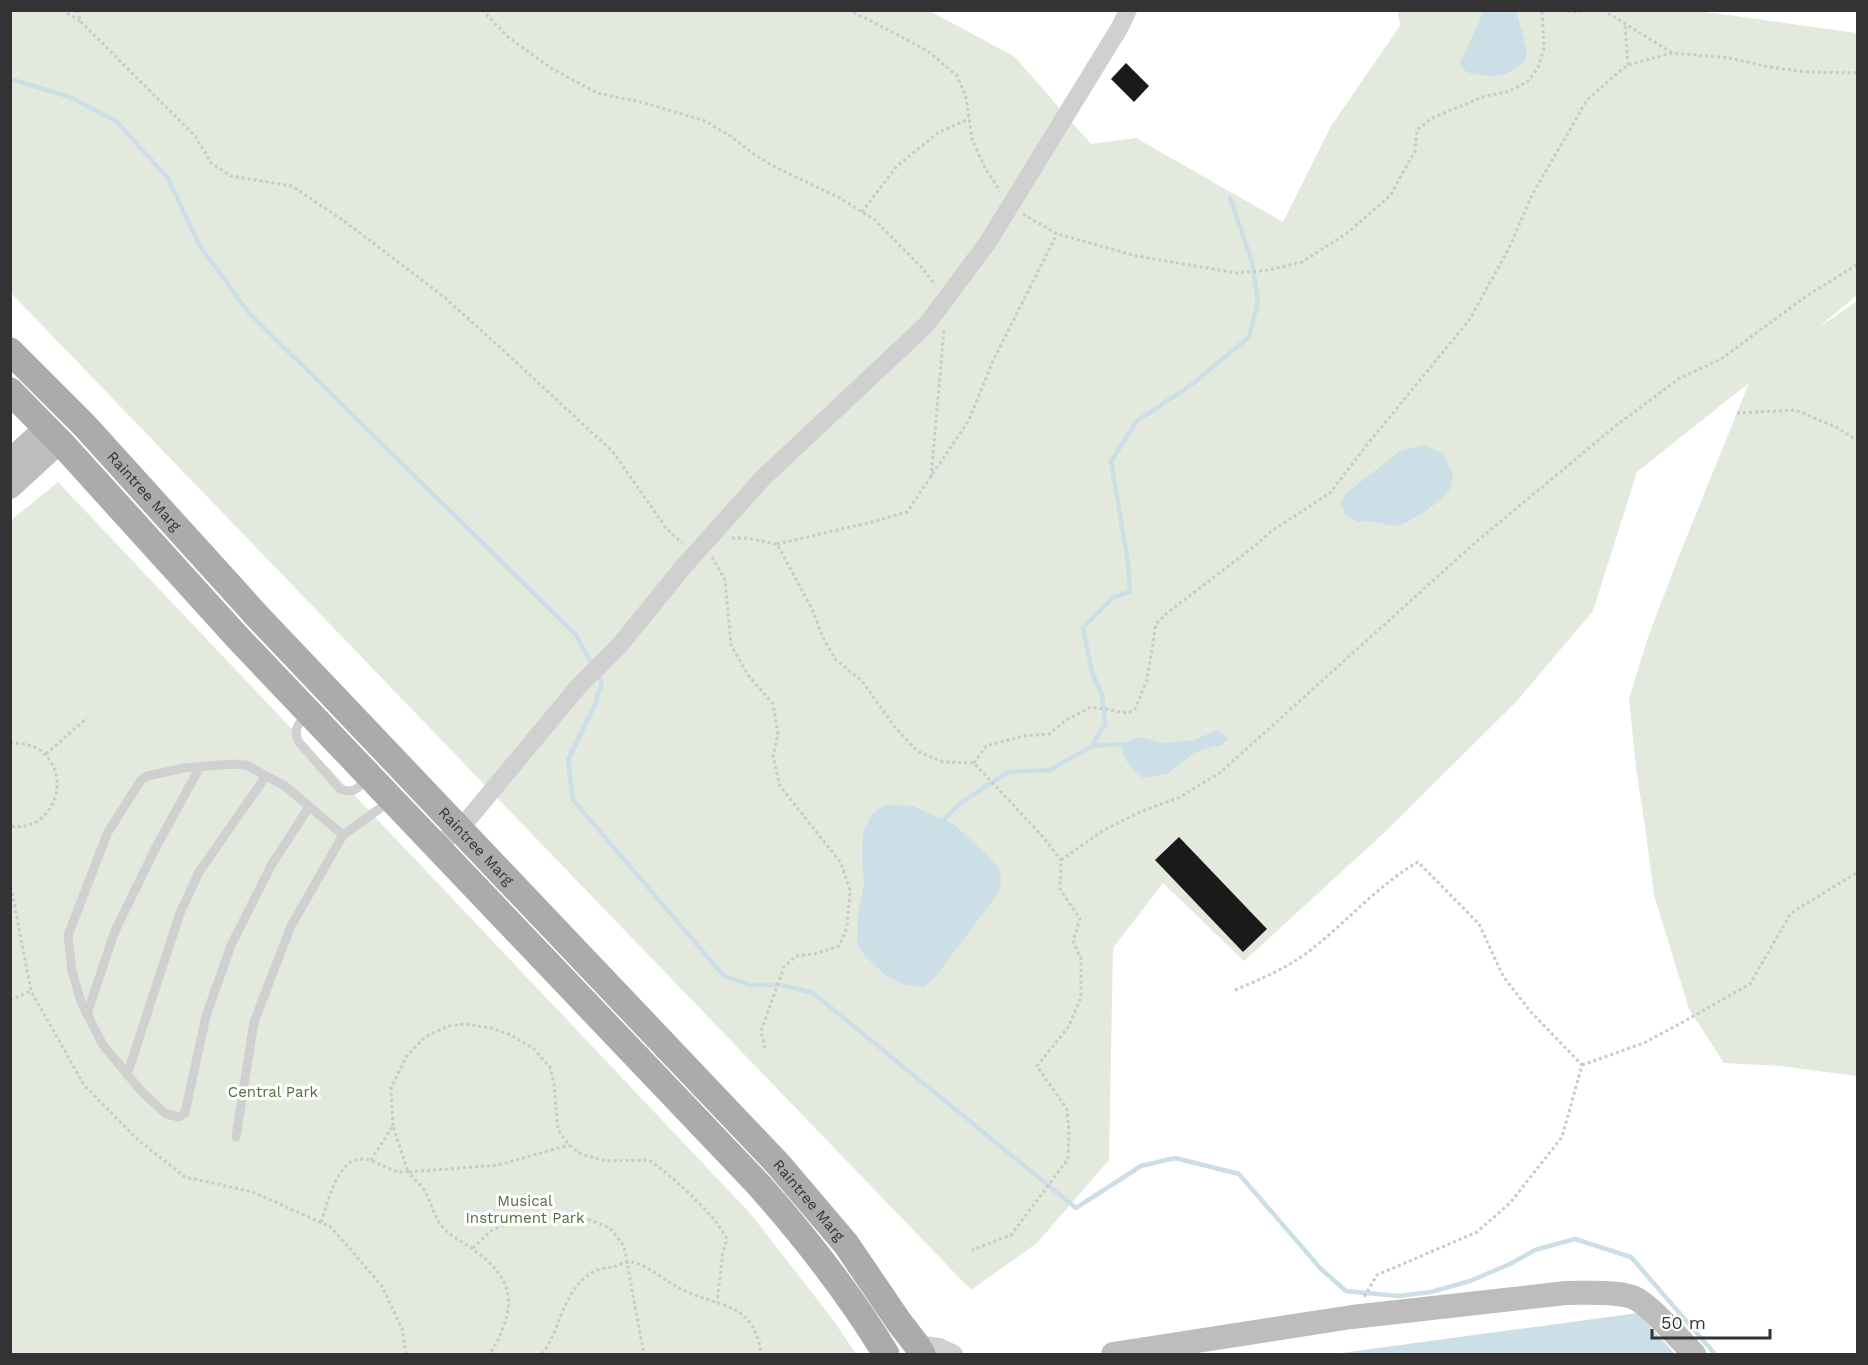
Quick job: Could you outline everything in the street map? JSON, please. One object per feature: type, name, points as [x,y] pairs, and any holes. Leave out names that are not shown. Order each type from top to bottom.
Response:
[{"type":"main road","name":"Raintree Marg","points":[[10,351],[85,426],[259,618],[793,1180],[846,1244],[919,1349]]},
{"type":"main road","name":"Raintree Marg","points":[[10,392],[53,434],[238,638],[758,1184],[823,1261],[886,1354]]},
{"type":"street","points":[[436,845],[460,829],[578,687],[619,646],[695,554],[764,478],[927,324],[988,242],[1120,27],[1128,10]]},
{"type":"street","points":[[10,461],[53,434]]},
{"type":"street","points":[[10,487],[53,434]]},
{"type":"street","points":[[1113,1354],[1352,1317],[1566,1293],[1599,1292],[1633,1297],[1659,1317],[1694,1354]]},
{"type":"street","points":[[919,1349],[939,1347],[954,1354]]},
{"type":"lane","points":[[309,807],[273,864],[232,943],[206,1016],[185,1113],[179,1117],[166,1114],[142,1092],[103,1045],[81,1002],[72,971],[68,935],[108,832],[141,780],[147,776],[232,764],[246,765],[285,786],[343,835]]},
{"type":"lane","points":[[87,1014],[115,931],[155,849],[200,767]]},
{"type":"lane","points":[[128,1075],[180,913],[200,872],[266,776]]},
{"type":"lane","points":[[236,1137],[254,1022],[291,926],[343,835],[392,800]]},
{"type":"path","points":[[62,10],[81,22],[195,136],[211,163],[231,176],[292,186],[344,220],[443,297],[536,379],[613,452],[666,528],[695,554]]},
{"type":"path","points":[[77,10],[81,22]]},
{"type":"path","points":[[483,10],[508,37],[551,68],[597,93],[645,103],[705,121],[732,136],[752,153],[775,167],[840,198],[875,220],[924,270],[946,299],[944,351],[931,477]]},
{"type":"path","points":[[848,10],[928,51],[957,76],[966,97],[972,139],[976,149],[985,168],[1010,207],[1057,234],[1137,256],[1237,273],[1269,270],[1302,262],[1347,233],[1390,196],[1415,151],[1417,130],[1432,118],[1485,96],[1507,92],[1527,82],[1538,68],[1544,48],[1542,10]]},
{"type":"path","points":[[1561,10],[1572,12],[1592,10]]},
{"type":"path","points":[[1602,10],[1672,53]]},
{"type":"path","points":[[1610,10],[1610,15]]},
{"type":"path","points":[[1625,26],[1628,65]]},
{"type":"path","points":[[974,763],[986,746],[1023,736],[1049,734],[1066,720],[1091,707],[1128,713],[1135,709],[1147,680],[1156,624],[1273,530],[1330,494],[1366,446],[1470,320],[1509,248],[1532,195],[1587,100],[1628,65],[1672,53],[1729,58],[1806,72],[1857,74]]},
{"type":"path","points":[[862,212],[897,166],[939,132],[969,119]]},
{"type":"path","points":[[765,1048],[761,1030],[784,967],[796,956],[814,954],[839,946],[847,927],[850,890],[841,863],[780,786],[773,756],[778,734],[773,704],[748,675],[731,645],[724,580],[712,557],[709,538],[746,538],[777,544],[907,512],[969,420],[993,361],[1057,234]]},
{"type":"path","points":[[1061,860],[1104,830],[1140,812],[1180,797],[1221,772],[1477,541],[1618,424],[1680,378],[1720,359],[1805,297],[1857,264]]},
{"type":"path","points":[[1737,413],[1795,410],[1836,427],[1857,441]]},
{"type":"path","points":[[777,544],[836,660],[862,681],[894,726],[917,751],[944,762],[974,763],[1042,836],[1061,860],[1060,889],[1080,919],[1074,941],[1081,958],[1082,997],[1069,1026],[1037,1066],[1067,1108],[1068,1160],[1011,1235],[972,1250]]},
{"type":"path","points":[[45,754],[87,717]]},
{"type":"path","points":[[10,744],[32,746],[45,754],[55,768],[58,784],[55,800],[46,814],[32,824],[10,826]]},
{"type":"path","points":[[1235,990],[1277,972],[1312,949],[1397,874],[1418,862],[1479,924],[1503,976],[1530,1011],[1582,1065]]},
{"type":"path","points":[[1582,1065],[1644,1042],[1750,984],[1791,913],[1857,872]]},
{"type":"path","points":[[10,881],[31,991],[84,1085],[137,1139],[185,1177],[253,1192],[331,1227],[382,1286],[402,1329],[406,1354]]},
{"type":"path","points":[[10,1000],[31,991]]},
{"type":"path","points":[[490,1354],[507,1321],[508,1290],[499,1274],[485,1258],[452,1237],[436,1218],[424,1190],[408,1172],[393,1126],[391,1088],[406,1057],[425,1037],[448,1026],[465,1024],[490,1028],[511,1035],[534,1049],[550,1068],[554,1084],[558,1130],[568,1145],[581,1154],[605,1161],[648,1160],[664,1170],[715,1220],[727,1239],[723,1252],[717,1302]]},
{"type":"path","points":[[1352,1317],[1377,1275],[1476,1232],[1510,1203],[1562,1137],[1582,1065]]},
{"type":"path","points":[[371,1160],[393,1126]]},
{"type":"path","points":[[321,1222],[333,1186],[346,1165],[358,1159],[371,1160],[398,1173],[498,1165],[568,1145]]},
{"type":"path","points":[[472,1248],[492,1230],[531,1215],[577,1215],[610,1228],[624,1246],[643,1349],[642,1354]]},
{"type":"path","points":[[542,1354],[547,1348],[576,1285],[593,1272],[632,1262],[651,1270],[682,1290],[733,1308],[756,1330],[760,1354]]},
{"type":"green space","points":[[1692,10],[1857,33],[1857,295],[1818,328],[1857,301],[1857,1076],[1780,1066],[1724,1063],[1689,1009],[1654,895],[1629,699],[1648,637],[1749,383],[1637,472],[1593,611],[1516,702],[1385,832],[1244,961],[1163,883],[1113,948],[1109,1160],[1037,1243],[971,1290],[11,293],[11,11],[930,11],[1015,57],[1091,144],[1136,138],[1283,222],[1331,126],[1400,26],[1398,11]]},
{"type":"green space","name":"Central Park","points":[[58,482],[750,1213],[834,1321],[856,1354],[11,1354],[11,520]]},
{"type":"shaded area","points":[[1482,11],[1516,11],[1527,49],[1525,61],[1510,72],[1491,76],[1466,72],[1460,63]]},
{"type":"shaded area","points":[[1424,445],[1443,454],[1453,475],[1450,489],[1439,501],[1405,523],[1394,526],[1368,521],[1357,522],[1345,515],[1341,502],[1345,494],[1400,451]]},
{"type":"shaded area","points":[[1218,730],[1228,739],[1221,746],[1213,746],[1194,753],[1167,774],[1143,778],[1128,763],[1121,744],[1140,737],[1162,743],[1194,740]]},
{"type":"shaded area","points":[[884,805],[913,806],[955,825],[1000,870],[1001,884],[996,896],[936,976],[924,987],[904,985],[885,975],[864,955],[857,943],[858,915],[864,883],[863,832],[873,813]]},
{"type":"shaded area","points":[[1638,1313],[1675,1354],[1334,1354]]},
{"type":"building","points":[[1126,63],[1149,86],[1134,102],[1111,79]]},
{"type":"building","points":[[1179,837],[1267,929],[1243,952],[1155,860]]},
{"type":"waterway","points":[[10,79],[70,97],[116,121],[167,177],[200,246],[249,313],[576,635],[593,666]]},
{"type":"waterway","points":[[1121,744],[1092,746],[1105,724],[1102,695],[1092,672],[1083,628],[1114,597],[1130,592],[1128,563],[1111,461],[1137,421],[1191,385],[1249,337],[1258,301],[1252,262],[1230,198]]},
{"type":"waterway","points":[[597,673],[602,682],[594,707],[568,760],[573,800],[723,975],[750,985],[782,985],[813,993],[1076,1208],[1141,1166],[1175,1158],[1239,1174],[1321,1269],[1346,1291],[1398,1296],[1431,1292],[1470,1281],[1510,1264],[1535,1250],[1575,1239],[1631,1257],[1715,1354]]},
{"type":"waterway","points":[[944,820],[959,804],[1008,772],[1050,770],[1092,746]]},
{"type":"park label","name":"Musical Instrument Park","points":[[525,1210]]}]
